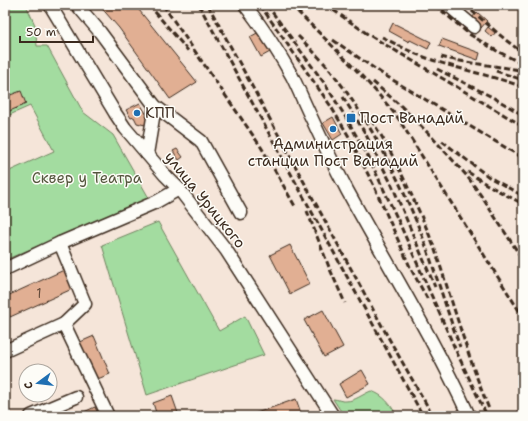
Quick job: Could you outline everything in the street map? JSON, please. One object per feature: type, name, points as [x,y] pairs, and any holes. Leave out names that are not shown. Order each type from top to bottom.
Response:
[{"type":"street","name":"улица Урицкого","points":[[50,5],[125,128],[165,175],[179,189],[226,250],[334,416]]},
{"type":"street","points":[[77,5],[100,32],[155,106],[201,141],[241,213]]},
{"type":"street","points":[[245,5],[273,45],[292,76],[324,146],[347,190],[420,318],[442,359],[469,416]]},
{"type":"street","points":[[448,5],[474,27]]},
{"type":"street","points":[[147,154],[155,106]]},
{"type":"street","points":[[5,269],[60,243],[156,202],[179,189]]},
{"type":"street","points":[[5,351],[64,324],[85,304],[60,243]]},
{"type":"street","points":[[64,324],[108,416]]},
{"type":"street","points":[[31,416],[76,397]]},
{"type":"green space","name":"Сквер у Театра","points":[[5,5],[26,5],[35,25],[37,46],[47,46],[83,112],[113,135],[149,198],[5,260],[5,173],[54,151],[30,106],[5,117]]},
{"type":"green space","points":[[158,222],[219,331],[245,316],[264,355],[147,395],[102,245]]},
{"type":"green space","points":[[371,391],[380,395],[387,401],[397,416],[344,416],[333,399],[349,401]]},
{"type":"building","points":[[99,5],[135,5],[197,82],[170,99],[119,28]]},
{"type":"building","points":[[477,12],[487,21],[481,28],[471,19]]},
{"type":"building","points":[[393,23],[431,42],[428,49],[410,40],[409,42],[389,31]]},
{"type":"building","points":[[488,27],[495,33],[492,37],[485,31]]},
{"type":"building","points":[[259,32],[270,52],[261,57],[250,37]]},
{"type":"building","points":[[442,39],[480,53],[478,60],[439,46]]},
{"type":"building","points":[[21,91],[26,104],[5,113],[5,97]]},
{"type":"building","name":"КПП","points":[[140,103],[148,117],[145,125],[137,123],[134,117],[131,118],[126,110]]},
{"type":"building","name":"Администрация станции Пост Ванадий","points":[[333,117],[342,134],[333,140],[323,123]]},
{"type":"building","points":[[177,149],[183,157],[179,160],[173,151]]},
{"type":"building","points":[[290,245],[310,284],[290,294],[270,255]]},
{"type":"building","points":[[64,270],[72,289],[10,317],[5,306],[5,297]]},
{"type":"building","points":[[323,310],[343,347],[324,357],[304,320]]},
{"type":"building","points":[[94,336],[110,374],[95,380],[78,343]]},
{"type":"building","points":[[362,370],[370,384],[346,397],[339,384]]},
{"type":"building","points":[[172,396],[179,416],[157,416],[153,403]]},
{"type":"building","points":[[296,399],[302,416],[248,416]]},
{"type":"building","points":[[95,407],[99,416],[75,416]]},
{"type":"railway","points":[[149,5],[190,53]]},
{"type":"railway","points":[[163,5],[261,147],[296,208]]},
{"type":"railway","points":[[199,5],[423,416]]},
{"type":"railway","points":[[208,5],[388,337],[433,416]]},
{"type":"railway","points":[[260,5],[330,105],[348,135],[373,184],[411,269],[428,300]]},
{"type":"railway","points":[[267,5],[325,84],[368,156],[487,416]]},
{"type":"railway","points":[[291,5],[360,74],[398,118],[523,317]]},
{"type":"railway","points":[[326,5],[369,35],[523,126]]},
{"type":"railway","points":[[435,5],[469,34],[497,51],[523,64]]},
{"type":"railway","points":[[465,5],[523,53]]},
{"type":"railway","points":[[298,36],[331,71],[345,90],[371,130],[394,172],[423,238],[460,347]]},
{"type":"railway","points":[[382,37],[424,57],[523,87]]},
{"type":"railway","points":[[333,40],[381,73],[523,158]]},
{"type":"railway","points":[[441,57],[523,71]]},
{"type":"railway","points":[[437,69],[496,99],[523,115]]},
{"type":"railway","points":[[496,71],[523,80]]},
{"type":"railway","points":[[373,82],[402,107],[431,136],[467,176],[523,260]]},
{"type":"railway","points":[[343,97],[365,133],[392,185],[435,287]]},
{"type":"railway","points":[[371,120],[395,161],[428,231],[474,370],[489,409]]},
{"type":"railway","points":[[442,141],[489,177],[523,196]]},
{"type":"railway","points":[[468,172],[486,184],[523,204]]},
{"type":"railway","points":[[307,211],[345,303]]},
{"type":"place","name":"КПП","points":[[137,113]]},
{"type":"place","name":"Пост Ванадий","points":[[351,118]]},
{"type":"place","name":"Администрация станции Пост Ванадий","points":[[333,129]]}]
